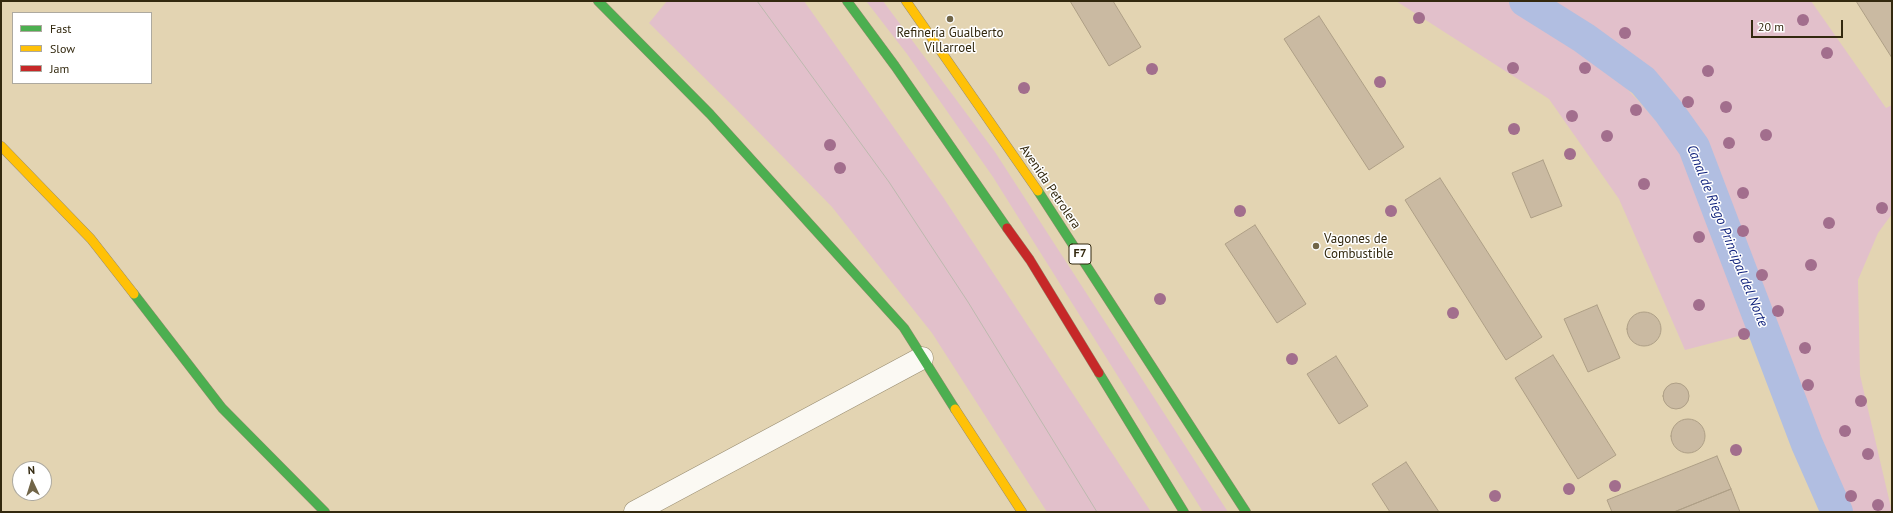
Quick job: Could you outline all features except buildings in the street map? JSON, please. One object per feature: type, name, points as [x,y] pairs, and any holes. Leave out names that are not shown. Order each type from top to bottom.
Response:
[{"type":"main road","points":[[598,1],[710,114],[904,328],[1022,512]]},
{"type":"main road","points":[[847,1],[895,66],[1030,260],[1184,512]]},
{"type":"main road","name":"Avenida Petrolera","points":[[906,1],[1054,214],[1246,512]]},
{"type":"main road","points":[[1,146],[92,239],[222,408],[325,512]]},
{"type":"street","points":[[635,512],[922,358]]},
{"type":"shaded area","points":[[667,1],[804,1],[943,197],[1151,512],[1047,512],[932,333],[832,207],[649,23]]},
{"type":"shaded area","points":[[866,1],[883,1],[995,152],[1228,512],[1203,512],[993,177],[907,54]]},
{"type":"shaded area","points":[[1396,1],[1507,1],[1543,23],[1621,82],[1679,146],[1754,332],[1685,350],[1619,199],[1549,99]]},
{"type":"shaded area","points":[[1544,1],[1811,1],[1886,108],[1892,105],[1892,214],[1878,233],[1858,280],[1860,375],[1892,512],[1849,512],[1772,329],[1700,136],[1659,84],[1588,29]]},
{"type":"waterway","name":"Canal de Riego Principal del Norte","points":[[1525,1],[1584,38],[1643,81],[1669,112],[1694,147],[1807,444],[1837,512]]},
{"type":"tram line","points":[[757,1],[889,182],[968,302],[1097,512]]},
{"type":"traffic: fast","points":[[598,1],[710,114],[904,328],[955,409]]},
{"type":"traffic: fast","points":[[847,1],[895,66],[1007,228]]},
{"type":"traffic: fast","points":[[1038,191],[1246,512]]},
{"type":"traffic: fast","points":[[134,294],[222,408],[325,512]]},
{"type":"traffic: fast","points":[[1099,373],[1184,512]]},
{"type":"traffic: slow","points":[[906,1],[1038,191]]},
{"type":"traffic: slow","points":[[1,146],[91,239],[134,294]]},
{"type":"traffic: slow","points":[[955,409],[1022,512]]},
{"type":"traffic: jam","points":[[1007,228],[1030,260],[1099,373]]},
{"type":"place","name":"Refinería Gualberto Villarroel","points":[[950,19]]},
{"type":"place","name":"Vagones de Combustible","points":[[1316,246]]}]
